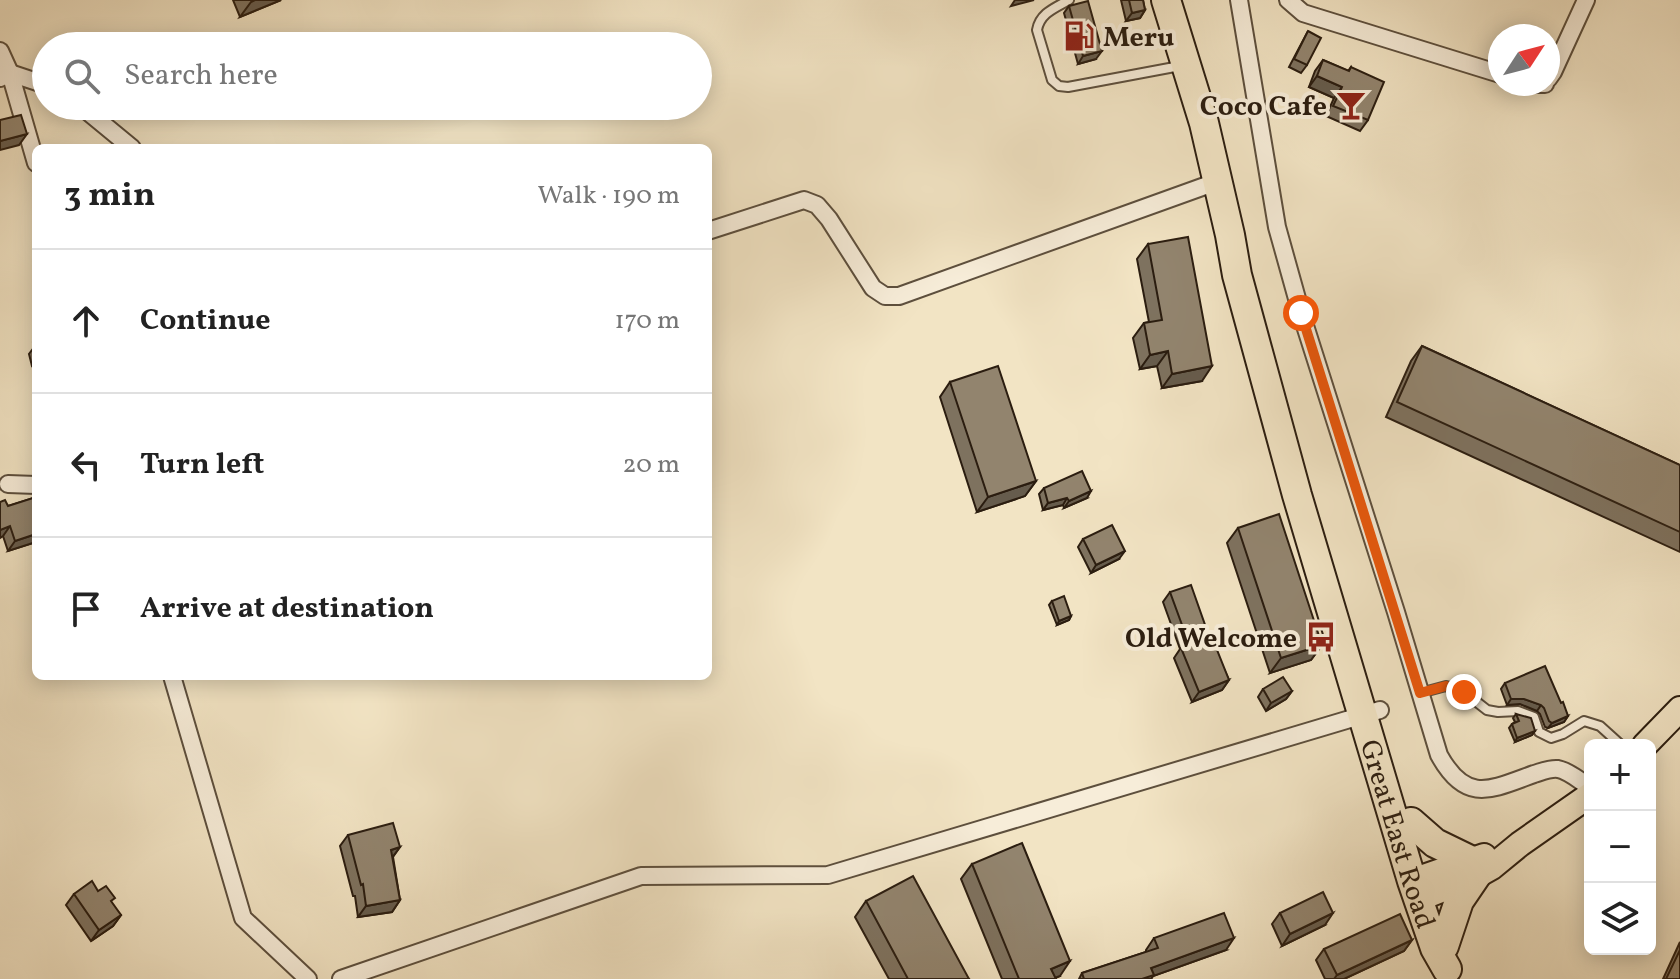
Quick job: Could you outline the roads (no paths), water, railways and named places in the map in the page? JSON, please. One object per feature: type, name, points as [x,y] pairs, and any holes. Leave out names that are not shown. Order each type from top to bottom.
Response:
[{"type":"highway","name":"Great East Road","points":[[1166,0],[1204,123],[1237,275],[1297,495],[1411,822],[1435,948],[1447,965]]},
{"type":"highway","name":"Great East Road","points":[[1372,712],[1422,888]]},
{"type":"highway","points":[[1411,822],[1435,843],[1473,868],[1459,901],[1447,965]]},
{"type":"main road","points":[[1651,739],[1680,709]]},
{"type":"main road","points":[[1422,888],[1473,868],[1520,844],[1584,799]]},
{"type":"street","points":[[1239,0],[1277,227],[1439,755],[1448,772],[1460,783],[1474,788],[1495,788],[1557,769],[1584,784]]},
{"type":"street","points":[[1288,0],[1303,13],[1488,70]]},
{"type":"street","points":[[1560,57],[1586,0]]},
{"type":"street","points":[[0,51],[5,75],[32,152]]},
{"type":"street","points":[[5,75],[32,82]]},
{"type":"street","points":[[98,120],[127,144]]},
{"type":"street","points":[[712,230],[804,200],[817,205],[829,219],[873,288],[885,296],[899,296],[1216,182]]},
{"type":"street","points":[[8,484],[32,485]]},
{"type":"street","points":[[173,680],[243,918],[308,979]]},
{"type":"street","points":[[341,979],[641,876],[828,875],[1372,712]]},
{"type":"lane","points":[[1069,0],[1044,14],[1037,30],[1052,80],[1059,86],[1185,66]]},
{"type":"lane","points":[[1420,693],[1446,686],[1464,692],[1487,710],[1518,711],[1534,717],[1539,732],[1551,738],[1584,721],[1600,726],[1614,739]]},
{"type":"place","name":"Meru","points":[[1079,36]]},
{"type":"place","name":"Coco Cafe","points":[[1351,105]]},
{"type":"place","name":"Old Welcome","points":[[1321,637]]}]
